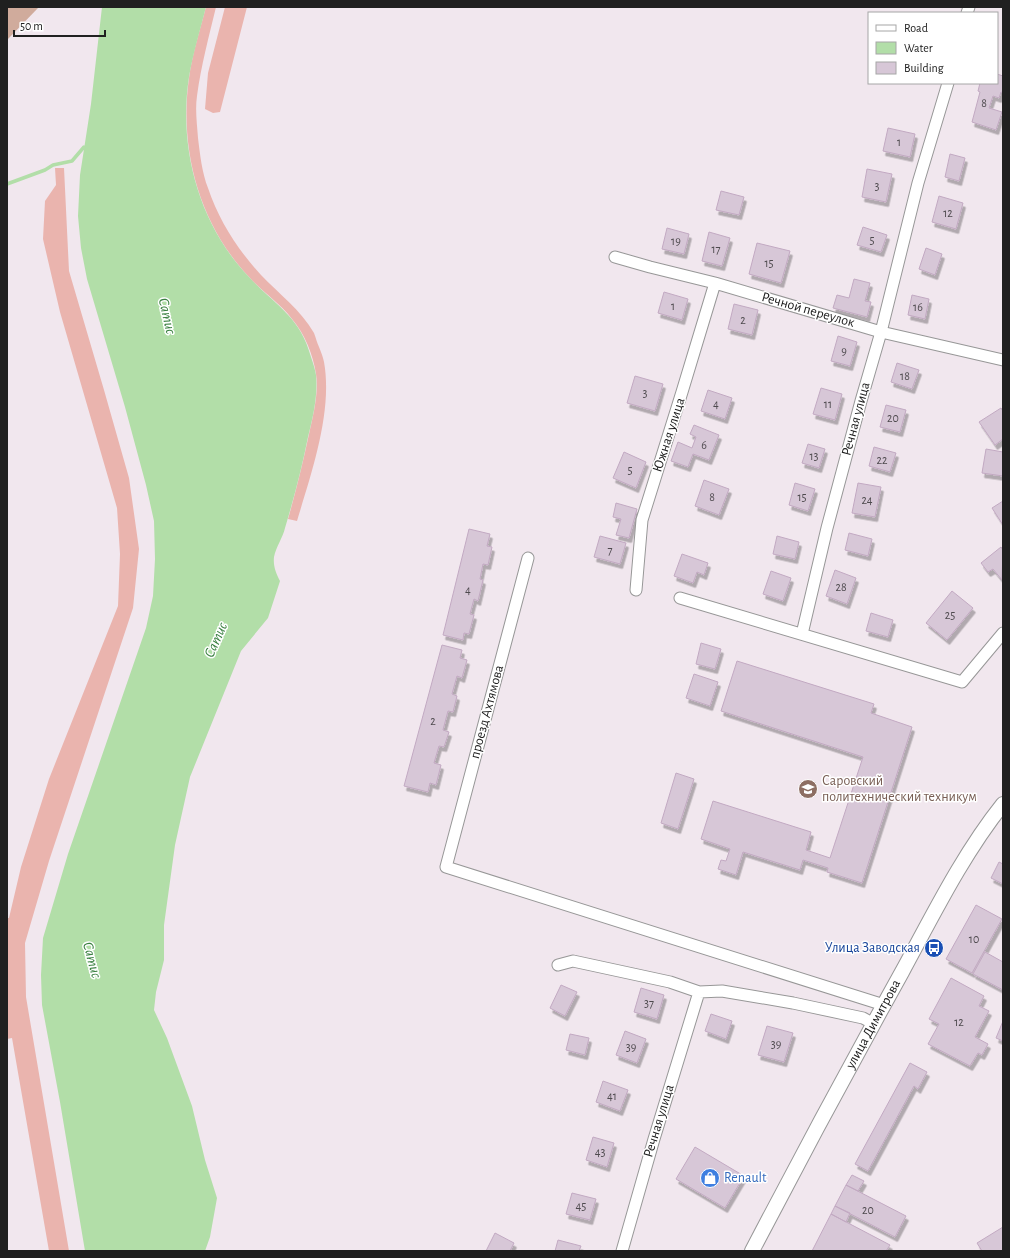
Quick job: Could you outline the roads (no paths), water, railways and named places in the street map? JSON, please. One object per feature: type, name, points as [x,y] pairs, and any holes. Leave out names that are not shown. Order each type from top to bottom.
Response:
[{"type":"street","name":"Речная улица","points":[[802,634],[827,528],[881,332],[918,183],[948,84]]},
{"type":"street","name":"Речной переулок","points":[[615,257],[715,283],[881,332],[1003,360]]},
{"type":"street","name":"Южная улица","points":[[636,590],[642,520],[715,283]]},
{"type":"street","name":"проезд Ахтямова","points":[[528,558],[446,867],[884,1005]]},
{"type":"street","points":[[680,598],[962,682],[1003,633]]},
{"type":"street","name":"улица Димитрова","points":[[752,1251],[799,1160],[952,882],[987,825],[1003,804]]},
{"type":"street","points":[[558,965],[573,961],[670,982],[699,992],[722,991],[793,1003],[863,1018],[874,1024]]},
{"type":"street","name":"Речная улица","points":[[622,1251],[654,1139],[699,992]]},
{"type":"water","name":"Сатис","points":[[102,7],[206,7],[189,77],[186,104],[190,158],[196,184],[205,210],[217,234],[232,256],[249,277],[286,312],[300,331],[306,343],[316,375],[315,406],[312,422],[295,494],[284,531],[274,557],[275,569],[280,581],[268,618],[241,651],[190,777],[175,845],[164,925],[164,960],[156,992],[154,1010],[167,1038],[192,1106],[205,1160],[217,1198],[210,1237],[205,1251],[85,1251],[42,1005],[41,975],[43,938],[68,854],[146,628],[153,596],[155,559],[154,521],[125,407],[87,279],[81,248],[78,216],[80,175],[91,104]]},
{"type":"waterway","points":[[7,184],[45,170],[53,165],[72,161],[84,147]]},
{"type":"place","name":"Саровский политехнический техникум","points":[[808,789]]},
{"type":"place","name":"Улица Заводская","points":[[934,948]]},
{"type":"place","name":"Renault","points":[[710,1178]]}]
